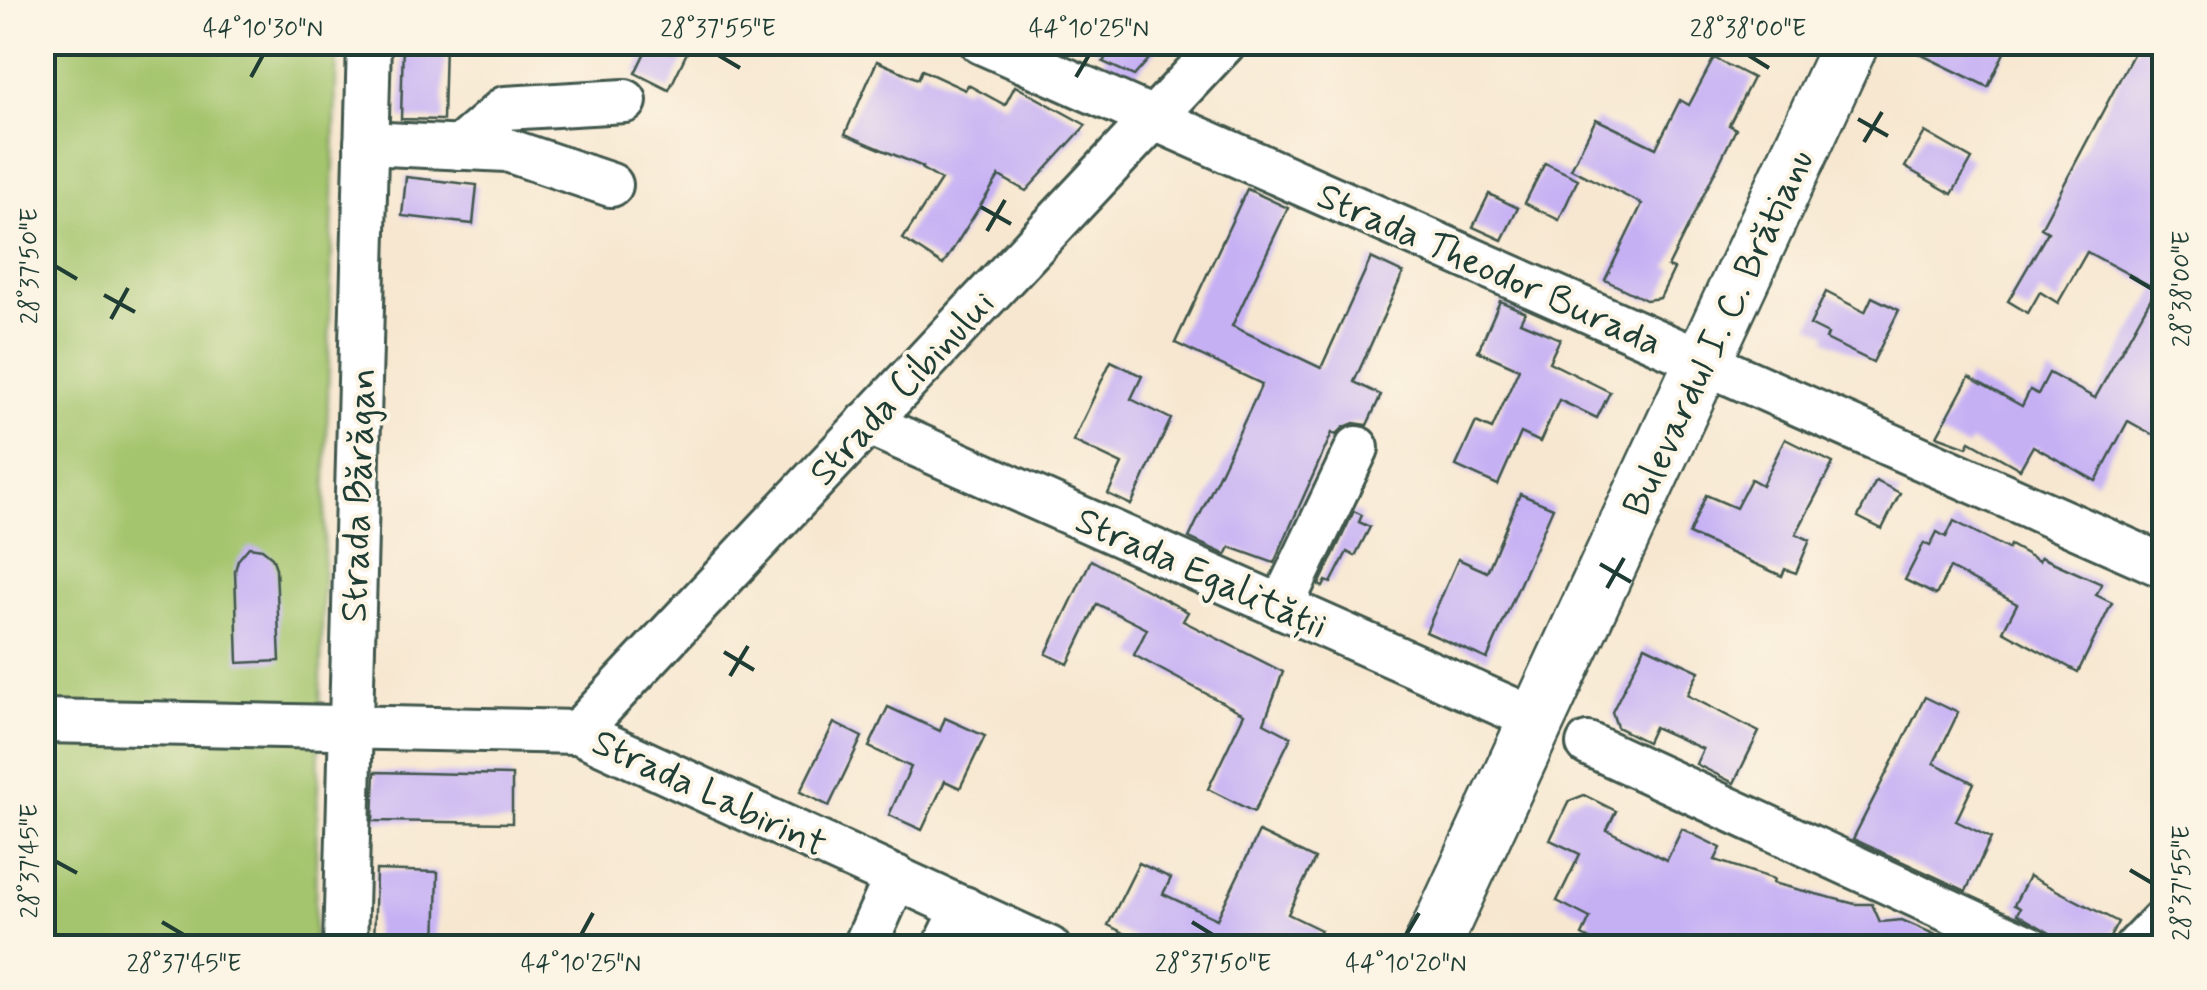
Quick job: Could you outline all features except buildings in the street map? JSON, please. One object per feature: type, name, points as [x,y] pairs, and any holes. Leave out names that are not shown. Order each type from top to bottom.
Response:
[{"type":"main road","name":"Bulevardul I. C. Brătianu","points":[[1431,948],[1851,42]]},
{"type":"street","name":"Strada Bărăgan","points":[[345,948],[369,42]]},
{"type":"street","name":"Strada Theodor Burada","points":[[981,42],[2164,566]]},
{"type":"street","name":"Strada Cibinului","points":[[578,732],[1225,42]]},
{"type":"street","points":[[459,148],[505,108],[626,101]]},
{"type":"street","points":[[366,143],[507,150],[611,185]]},
{"type":"street","name":"Strada Egalității","points":[[867,423],[1536,720]]},
{"type":"street","points":[[1282,607],[1358,448]]},
{"type":"street","name":"Strada Labirint","points":[[42,721],[578,732],[1049,948]]},
{"type":"street","points":[[1588,744],[2030,948]]},
{"type":"street","points":[[864,948],[896,877]]},
{"type":"street","points":[[944,948],[964,908]]},
{"type":"street","points":[[2136,948],[2164,919]]},
{"type":"green space","points":[[42,43],[337,43],[314,947],[43,947]]}]
